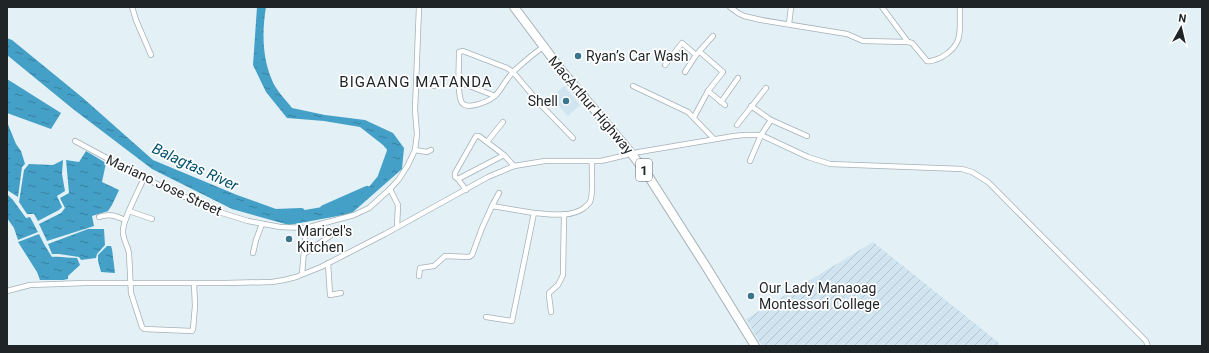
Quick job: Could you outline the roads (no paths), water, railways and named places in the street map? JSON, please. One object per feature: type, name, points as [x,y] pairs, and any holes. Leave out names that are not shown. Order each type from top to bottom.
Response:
[{"type":"highway","name":"MacArthur Highway","points":[[514,7],[543,47],[647,174],[755,346]]},
{"type":"street","points":[[132,7],[150,55]]},
{"type":"street","name":"Mariano Jose Street","points":[[75,141],[144,178],[205,206],[248,221],[289,228],[306,228],[354,215],[369,208],[390,189],[404,173],[414,150],[417,134],[415,110],[419,7]]},
{"type":"street","points":[[730,7],[744,16],[847,34],[863,41],[912,43],[927,61],[936,60],[955,46],[958,41],[960,7]]},
{"type":"street","points":[[789,24],[791,7]]},
{"type":"street","points":[[882,7],[908,42]]},
{"type":"street","points":[[685,72],[713,36]]},
{"type":"street","points":[[665,65],[682,43],[723,72],[708,91],[694,117]]},
{"type":"street","points":[[543,47],[513,72],[495,96],[476,105],[466,106],[461,103],[459,52],[464,51],[507,68],[513,72],[533,97],[573,138]]},
{"type":"street","points":[[708,91],[723,103],[738,78]]},
{"type":"street","points":[[416,80],[434,86]]},
{"type":"street","points":[[459,82],[495,96]]},
{"type":"street","points":[[634,86],[681,108],[694,117],[714,139]]},
{"type":"street","points":[[737,125],[766,88]]},
{"type":"street","points":[[751,106],[771,120],[806,136]]},
{"type":"street","points":[[750,161],[761,135],[771,120]]},
{"type":"street","points":[[487,142],[503,122]]},
{"type":"street","points":[[7,291],[30,285],[85,283],[272,282],[284,280],[321,267],[488,177],[514,166],[545,161],[608,160],[631,153],[714,139],[744,135],[761,135],[808,157],[830,164],[962,169],[972,172],[988,182],[1146,341],[1148,346]]},
{"type":"street","points":[[466,190],[455,177],[454,173],[476,136],[479,136],[504,155],[514,166]]},
{"type":"street","points":[[414,150],[427,152],[431,150]]},
{"type":"street","points":[[458,179],[504,155]]},
{"type":"street","points":[[492,206],[534,213],[564,214],[578,211],[591,201],[592,161]]},
{"type":"street","points":[[144,178],[122,230],[129,253],[131,293],[144,329],[189,332],[193,329],[195,315],[194,283]]},
{"type":"street","points":[[390,189],[398,205],[397,227]]},
{"type":"street","points":[[419,276],[420,268],[434,266],[445,256],[469,257],[472,255],[482,228],[499,193]]},
{"type":"street","points":[[129,211],[152,219]]},
{"type":"street","points":[[486,317],[512,321],[534,213]]},
{"type":"street","points":[[551,312],[548,296],[549,293],[558,285],[563,274],[564,214]]},
{"type":"street","points":[[100,217],[112,215],[125,220]]},
{"type":"street","points":[[253,253],[262,224]]},
{"type":"street","points":[[302,274],[306,228]]},
{"type":"street","points":[[304,254],[330,236]]},
{"type":"street","points":[[328,263],[330,295],[341,293]]},
{"type":"water","points":[[257,7],[266,7],[264,44],[266,62],[273,83],[292,108],[325,115],[365,120],[393,133],[404,148],[402,169],[349,214],[289,225],[232,209],[152,169],[73,109],[7,55],[7,38],[12,40],[83,98],[153,160],[237,195],[287,213],[346,203],[368,188],[388,164],[389,152],[383,145],[360,127],[324,121],[287,118],[266,92],[253,65]]},
{"type":"water","points":[[7,79],[61,113],[51,129],[7,113]]},
{"type":"water","points":[[7,122],[16,144],[21,151],[25,164],[22,167],[18,197],[7,190]]},
{"type":"water","points":[[86,151],[106,163],[102,182],[119,190],[108,211],[92,216],[94,226],[47,241],[39,224],[61,213],[65,208],[60,198],[69,193],[66,160],[79,162]]},
{"type":"water","points":[[63,160],[62,174],[65,191],[57,196],[62,207],[38,221],[34,214],[27,214],[19,202],[24,170],[29,164],[53,165]]},
{"type":"water","points":[[7,194],[26,218],[30,217],[38,232],[18,240],[14,228],[7,218]]},
{"type":"water","points":[[88,229],[104,229],[105,245],[97,254],[96,258],[81,260],[79,257],[52,254],[48,244]]},
{"type":"water","points":[[39,234],[52,257],[77,258],[80,265],[68,276],[68,279],[40,280],[37,272],[18,242]]},
{"type":"water","points":[[107,246],[111,246],[112,249],[115,273],[101,272],[98,255]]},
{"type":"waterway","name":"Balagtas River","points":[[382,176],[391,151]]},
{"type":"waterway","name":"Balagtas River","points":[[324,209],[367,190]]},
{"type":"waterway","name":"Balagtas River","points":[[275,213],[301,212]]},
{"type":"place","name":"Ryan’s Car Wash","points":[[578,56]]},
{"type":"place","name":"Shell","points":[[566,101]]},
{"type":"place","name":"Maricel's Kitchen","points":[[289,239]]},
{"type":"place","name":"Our Lady Manaoag Montessori College","points":[[751,296]]},
{"type":"district","name":"BIGAANG MATANDA","points":[[416,82]]}]
